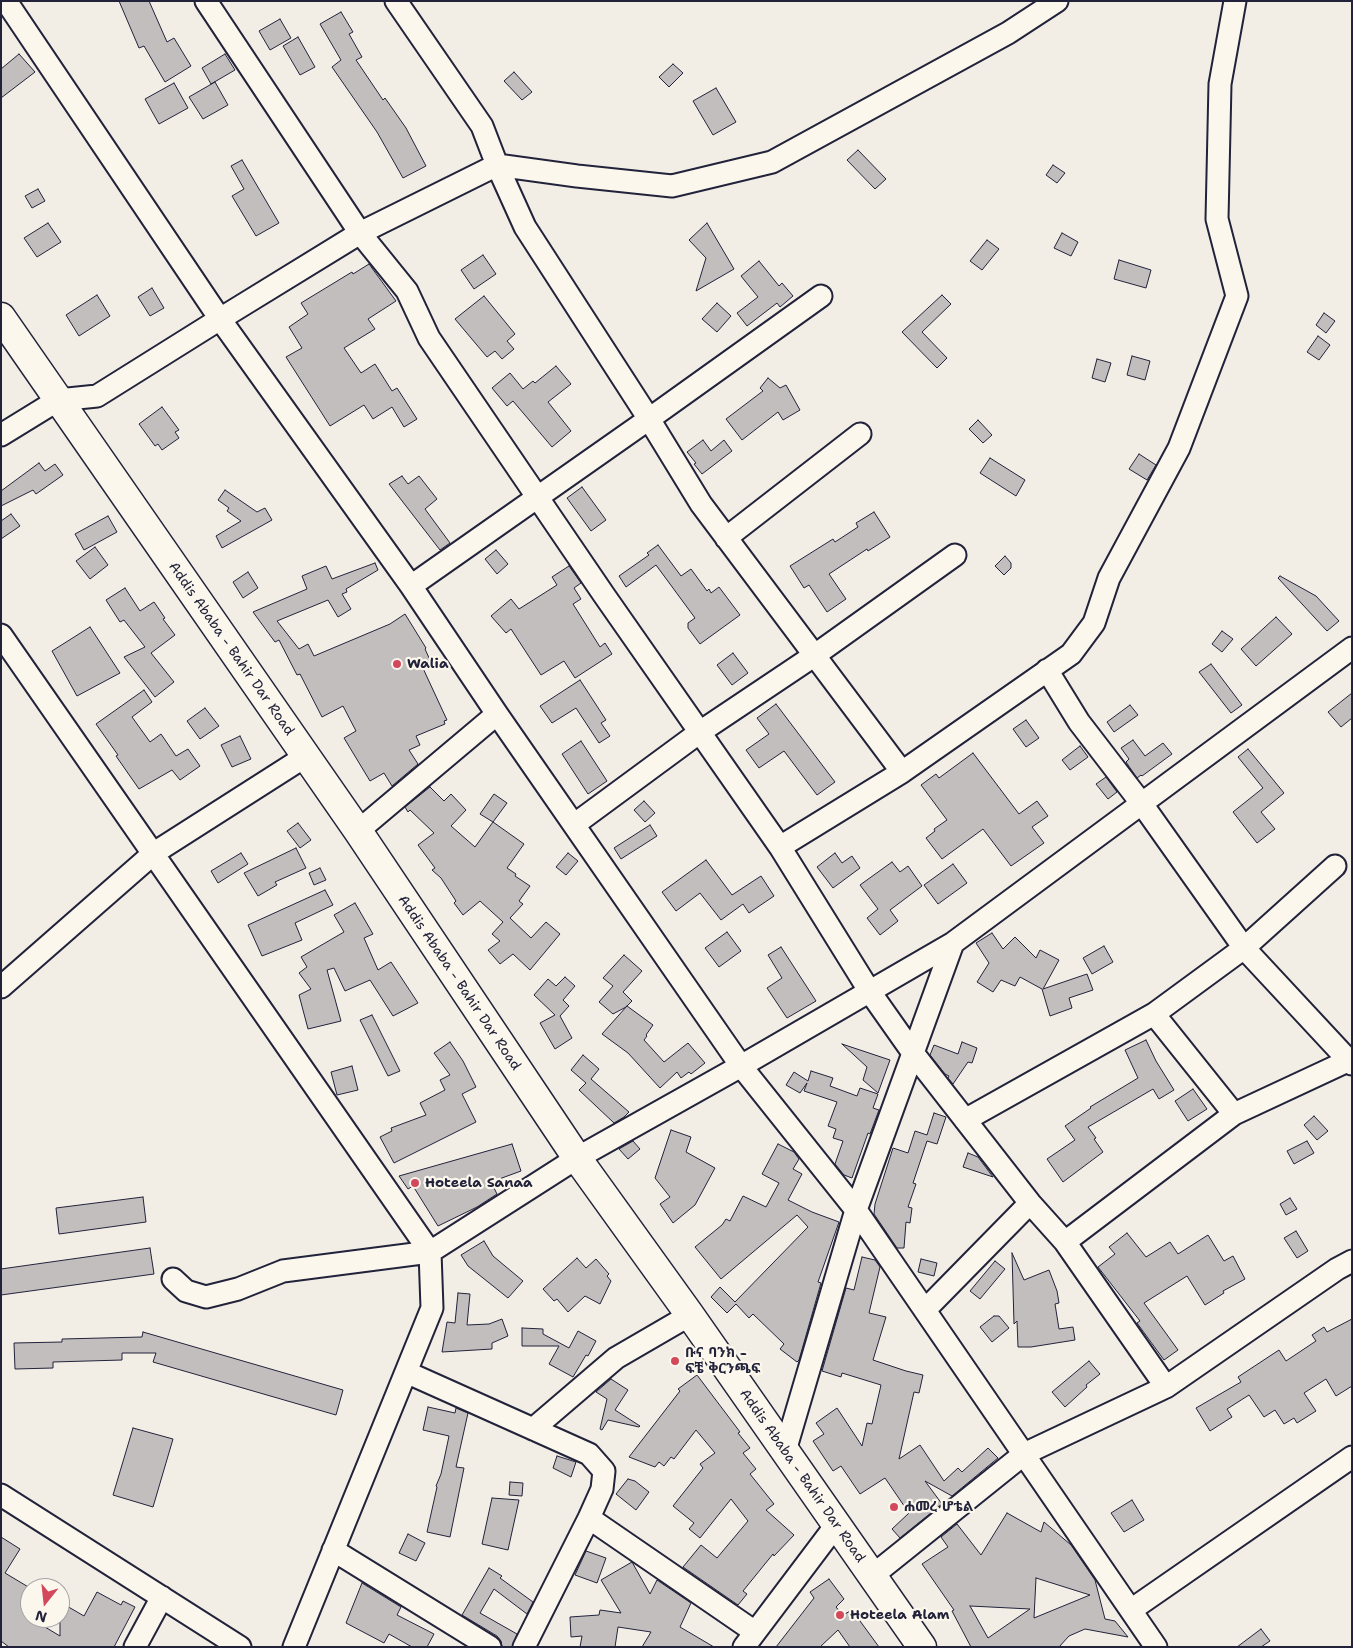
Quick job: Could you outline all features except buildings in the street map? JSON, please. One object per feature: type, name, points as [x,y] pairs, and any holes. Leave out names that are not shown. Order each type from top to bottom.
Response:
[{"type":"highway","name":"Addis Ababa - Bahir Dar Road","points":[[1,317],[358,831],[577,1158],[690,1315],[922,1647]]},
{"type":"street","points":[[6,1],[220,318],[411,586],[497,714],[741,1066],[856,1210],[1156,1647]]},
{"type":"street","points":[[206,1],[360,233],[407,291],[429,338],[780,847],[870,992],[913,1053],[965,1120],[1030,1203],[1065,1242],[1166,1387]]},
{"type":"street","points":[[396,1],[482,126],[525,227],[649,419],[701,504],[902,772]]},
{"type":"street","points":[[1,435],[58,400],[97,396],[220,318],[360,233],[497,164],[577,176],[672,186],[772,162],[1008,33],[1057,1]]},
{"type":"street","points":[[780,847],[902,772],[1071,654],[1094,623],[1109,578],[1179,448],[1237,296],[1217,219],[1220,84],[1235,1]]},
{"type":"street","points":[[411,586],[821,296]]},
{"type":"street","points":[[726,538],[860,434]]},
{"type":"street","points":[[575,824],[700,732],[955,555]]},
{"type":"street","points":[[1,635],[430,1252],[432,1308],[294,1647]]},
{"type":"street","points":[[173,1279],[186,1291],[206,1297],[238,1290],[282,1271],[430,1252],[577,1158],[741,1066],[953,943],[1352,648]]},
{"type":"street","points":[[1047,670],[1079,722],[1142,804],[1244,948],[1351,1061],[1234,1114],[1065,1242]]},
{"type":"street","points":[[358,831],[497,714]]},
{"type":"street","points":[[1,987],[154,853],[306,756]]},
{"type":"street","points":[[965,1120],[1154,1014],[1244,948],[1336,866]]},
{"type":"street","points":[[785,1451],[856,1210],[953,943]]},
{"type":"street","points":[[1154,1014],[1234,1114]]},
{"type":"street","points":[[925,1310],[1030,1203]]},
{"type":"street","points":[[872,1576],[1024,1454],[1166,1387],[1337,1269],[1352,1261]]},
{"type":"street","points":[[533,1429],[616,1358],[690,1315]]},
{"type":"street","points":[[406,1372],[589,1454],[604,1471],[602,1489],[589,1518],[524,1647]]},
{"type":"street","points":[[1131,1610],[1352,1457]]},
{"type":"street","points":[[1,1495],[240,1647]]},
{"type":"street","points":[[589,1518],[749,1639],[836,1525]]},
{"type":"street","points":[[333,1550],[490,1647]]},
{"type":"street","points":[[135,1647],[162,1597]]},
{"type":"place","name":"Walia","points":[[397,664]]},
{"type":"place","name":"Hoteela Sanaa","points":[[415,1183]]},
{"type":"place","name":"ቡና ባንክ - ፍቼ ቅርንጫፍ","points":[[675,1361]]},
{"type":"place","name":"ሐመረ ሆቴል","points":[[894,1507]]},
{"type":"place","name":"Hoteela Alam","points":[[840,1615]]}]
